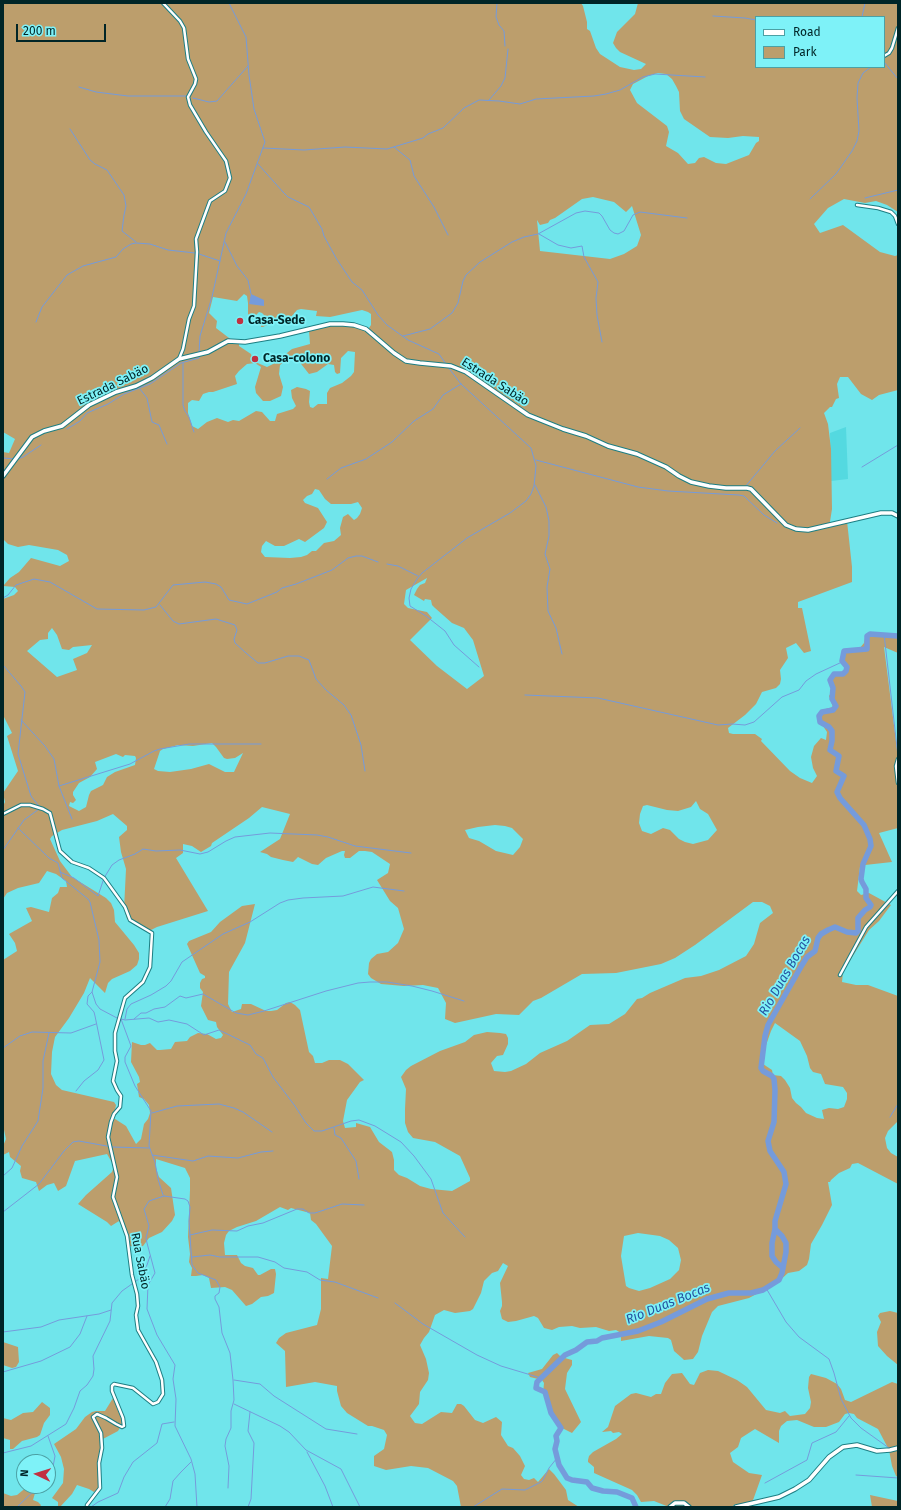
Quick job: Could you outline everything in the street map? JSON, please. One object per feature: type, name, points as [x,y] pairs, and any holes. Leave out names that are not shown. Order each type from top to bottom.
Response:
[{"type":"street","points":[[163,3],[180,21],[184,28],[188,59],[196,79],[188,97],[190,105],[226,161],[230,178],[225,191],[210,201],[196,239],[198,252],[194,306],[189,318],[179,359]]},
{"type":"street","points":[[885,55],[889,53],[892,48],[898,28]]},
{"type":"street","points":[[857,205],[878,208],[891,212],[895,216],[898,224]]},
{"type":"street","name":"Estrada Sabäo","points":[[3,476],[32,437],[44,431],[62,426],[88,405],[152,378],[179,359],[208,352],[228,341],[245,342],[280,336],[330,324],[343,324],[354,325],[366,330],[406,361],[420,364],[451,366],[466,372],[498,393],[514,406],[540,421],[586,436],[608,446],[637,454],[666,467],[691,482],[726,488],[751,489],[786,525],[808,530],[881,513],[892,513],[898,516]]},
{"type":"street","points":[[898,759],[896,766],[898,783]]},
{"type":"street","name":"Rua Sabäo","points":[[3,814],[21,805],[43,809],[50,813],[60,851],[72,862],[89,868],[104,878],[125,906],[130,920],[152,933],[150,967],[143,982],[125,998],[115,1033],[115,1051],[117,1061],[113,1081],[121,1096],[120,1107],[110,1122],[108,1136],[116,1176],[113,1197],[128,1236],[132,1275],[137,1294],[138,1306],[136,1315],[138,1330],[156,1362],[162,1380],[163,1394],[158,1402],[153,1404],[133,1388],[114,1384],[112,1386],[112,1391],[123,1418],[124,1426],[122,1427],[97,1414],[93,1417],[101,1433],[102,1448],[98,1463],[100,1488],[86,1505],[87,1507]]},
{"type":"street","points":[[840,975],[866,927],[898,891]]},
{"type":"street","points":[[736,1507],[779,1497],[794,1489],[810,1480],[829,1457],[843,1447],[857,1445],[877,1451],[898,1448]]},
{"type":"street","points":[[670,1507],[675,1503],[684,1503],[689,1507]]},
{"type":"shaded area","points":[[251,294],[264,300],[264,306],[249,304]]},
{"type":"shaded area","points":[[846,427],[848,479],[831,481],[830,433]]},
{"type":"green space","points":[[3,3],[581,3],[587,22],[587,29],[590,31],[596,48],[600,54],[620,67],[634,70],[641,69],[646,64],[620,52],[613,43],[617,32],[635,14],[638,3],[898,3],[898,212],[887,205],[876,201],[865,203],[844,199],[828,208],[814,224],[820,233],[843,225],[880,252],[895,256],[898,255],[898,390],[879,395],[872,400],[861,394],[848,377],[840,377],[837,384],[839,398],[836,399],[832,407],[824,413],[828,424],[831,449],[832,509],[829,528],[847,521],[852,567],[852,582],[798,602],[798,608],[802,608],[811,651],[804,653],[796,643],[786,648],[788,658],[780,670],[780,684],[776,688],[762,692],[756,704],[728,728],[729,733],[733,734],[755,734],[762,739],[761,741],[790,771],[800,778],[812,783],[817,776],[813,768],[811,757],[814,746],[821,738],[826,740],[827,732],[819,720],[818,715],[822,710],[833,707],[829,696],[833,690],[829,677],[834,673],[846,671],[840,659],[843,651],[853,652],[859,649],[864,643],[866,634],[869,633],[872,636],[898,638],[898,653],[884,647],[898,757],[898,828],[879,833],[892,862],[865,865],[865,868],[860,867],[857,891],[861,895],[869,893],[891,905],[879,921],[869,930],[843,972],[842,982],[856,985],[868,985],[898,996],[898,1121],[888,1131],[885,1138],[887,1148],[891,1153],[898,1157],[898,1184],[858,1163],[852,1164],[850,1168],[839,1173],[830,1182],[828,1182],[832,1205],[811,1244],[807,1265],[799,1271],[788,1273],[777,1283],[749,1298],[718,1306],[712,1312],[702,1336],[698,1352],[693,1359],[684,1360],[674,1351],[671,1340],[668,1338],[649,1336],[621,1341],[621,1333],[616,1330],[609,1331],[596,1327],[580,1328],[572,1326],[559,1327],[552,1330],[544,1328],[538,1318],[534,1316],[508,1322],[502,1319],[500,1311],[502,1302],[500,1283],[508,1266],[503,1263],[498,1271],[492,1273],[484,1281],[481,1293],[473,1309],[470,1311],[455,1313],[444,1310],[435,1315],[429,1332],[420,1345],[426,1359],[429,1373],[428,1380],[420,1392],[419,1404],[410,1416],[415,1423],[422,1424],[441,1412],[452,1413],[457,1404],[464,1406],[475,1420],[483,1423],[496,1417],[502,1422],[501,1435],[508,1446],[513,1448],[520,1456],[525,1466],[521,1475],[524,1479],[529,1480],[534,1478],[538,1482],[549,1469],[566,1490],[568,1500],[579,1507],[461,1507],[457,1486],[453,1481],[428,1468],[411,1466],[386,1470],[374,1466],[374,1456],[384,1449],[387,1435],[384,1430],[368,1426],[347,1413],[341,1406],[337,1386],[315,1382],[286,1387],[285,1351],[276,1343],[279,1338],[286,1333],[317,1325],[321,1309],[321,1278],[328,1279],[332,1246],[316,1224],[311,1220],[310,1213],[291,1208],[288,1210],[280,1207],[256,1221],[229,1231],[226,1235],[224,1243],[225,1255],[237,1255],[241,1263],[245,1266],[253,1268],[258,1275],[271,1269],[275,1269],[276,1274],[274,1293],[261,1297],[252,1304],[246,1306],[232,1290],[225,1287],[211,1288],[209,1278],[203,1275],[191,1276],[192,1268],[189,1262],[190,1254],[188,1237],[190,1178],[185,1168],[156,1159],[156,1168],[159,1177],[171,1188],[175,1215],[172,1221],[162,1232],[149,1238],[143,1246],[136,1247],[130,1246],[124,1229],[119,1221],[111,1226],[78,1204],[112,1172],[114,1166],[107,1154],[75,1161],[66,1186],[58,1191],[54,1183],[47,1185],[39,1191],[36,1182],[22,1178],[20,1171],[21,1166],[10,1157],[9,1152],[3,1155],[3,1146],[6,1139],[3,1125],[3,960],[17,951],[15,943],[9,934],[32,921],[26,908],[31,907],[49,912],[52,898],[58,893],[60,887],[67,887],[66,881],[56,874],[47,871],[39,883],[18,888],[7,893],[3,899],[3,806],[5,802],[3,793],[18,771],[7,736],[12,733],[3,715],[3,599],[14,595],[18,591],[15,587],[3,586],[10,578],[19,572],[31,558],[60,566],[69,561],[67,555],[58,550],[29,545],[18,547],[8,544],[3,539],[3,452],[9,453],[15,439],[3,432]],"holes":[[[658,73],[666,74],[672,79],[679,92],[680,111],[684,119],[710,137],[759,137],[759,141],[756,143],[749,155],[726,164],[716,163],[704,157],[699,158],[695,163],[688,164],[678,153],[666,146],[669,132],[667,126],[637,103],[630,90],[633,84],[648,76]],[[593,197],[614,202],[626,212],[632,206],[641,235],[637,246],[624,254],[610,259],[540,251],[537,220],[540,225],[548,223],[550,220],[582,199]],[[244,294],[247,296],[248,314],[252,319],[259,312],[264,315],[261,327],[267,325],[269,320],[286,323],[297,310],[301,309],[317,311],[316,316],[330,317],[362,310],[371,314],[371,325],[367,331],[349,325],[334,325],[309,331],[310,344],[292,349],[267,367],[253,361],[251,354],[239,346],[239,341],[233,341],[216,328],[217,321],[209,313],[213,297],[237,301]],[[348,351],[355,352],[354,372],[342,383],[330,388],[327,393],[327,404],[318,404],[313,408],[310,407],[310,391],[297,387],[291,390],[292,398],[296,406],[293,409],[277,414],[275,421],[270,421],[262,412],[256,411],[239,421],[233,420],[228,422],[217,418],[207,422],[198,429],[192,426],[188,413],[188,403],[192,400],[199,401],[203,394],[237,384],[235,376],[247,364],[255,363],[261,367],[255,387],[256,393],[263,401],[270,401],[281,396],[283,387],[279,374],[280,365],[286,360],[298,360],[309,374],[317,372],[328,364],[334,365],[335,372],[337,374],[340,373],[341,358]],[[315,489],[319,490],[325,499],[331,504],[351,504],[358,502],[362,508],[360,514],[354,520],[348,514],[343,517],[340,528],[341,535],[334,541],[324,543],[316,551],[312,551],[301,557],[265,557],[261,552],[262,546],[266,541],[275,546],[284,546],[299,539],[305,542],[324,528],[327,522],[318,508],[305,503],[303,500],[312,494]],[[427,578],[425,583],[420,585],[414,595],[424,601],[425,599],[431,600],[432,605],[452,623],[464,628],[473,640],[484,676],[467,689],[437,666],[410,640],[432,618],[427,612],[408,608],[404,604],[406,590]],[[52,628],[57,635],[62,649],[69,650],[73,647],[92,645],[87,653],[73,659],[77,670],[57,677],[27,651],[40,640],[48,639],[48,633]],[[212,743],[224,758],[227,759],[235,758],[243,753],[234,772],[225,772],[209,764],[191,769],[170,772],[158,771],[154,769],[160,751],[178,745],[193,746]],[[116,754],[123,757],[125,755],[135,756],[136,758],[135,765],[115,772],[107,777],[103,785],[91,791],[86,807],[79,811],[69,806],[70,802],[73,803],[76,800],[73,792],[79,783],[90,777],[97,769],[95,762]],[[696,801],[700,809],[708,814],[717,830],[708,840],[693,844],[679,839],[670,830],[663,828],[651,834],[642,831],[639,823],[643,806],[647,805],[678,811],[691,807]],[[262,807],[290,814],[280,839],[260,852],[271,857],[293,862],[298,857],[312,864],[318,865],[326,858],[342,851],[345,851],[345,858],[350,858],[359,851],[365,851],[372,852],[390,864],[388,873],[377,880],[390,901],[398,908],[404,929],[398,943],[388,952],[377,954],[371,959],[368,974],[371,978],[381,984],[404,986],[423,985],[438,988],[446,1003],[445,1019],[455,1023],[496,1014],[519,1015],[533,1001],[541,998],[582,974],[616,973],[661,964],[675,958],[695,945],[753,902],[762,902],[770,906],[773,913],[760,923],[754,944],[746,956],[719,970],[701,976],[685,978],[637,999],[625,1014],[609,1024],[590,1025],[567,1041],[540,1053],[526,1064],[511,1071],[494,1071],[491,1063],[497,1056],[503,1055],[508,1044],[506,1034],[487,1032],[474,1035],[465,1042],[440,1051],[406,1070],[401,1077],[406,1089],[405,1123],[408,1132],[413,1138],[435,1142],[460,1156],[470,1178],[470,1181],[452,1191],[431,1189],[420,1186],[399,1175],[394,1170],[392,1152],[379,1142],[370,1127],[356,1123],[356,1127],[345,1128],[343,1121],[347,1100],[360,1082],[364,1080],[348,1064],[340,1060],[329,1060],[322,1063],[315,1063],[313,1056],[309,1052],[300,1010],[295,1005],[290,1002],[286,1003],[277,1010],[266,1011],[251,1004],[242,1004],[241,1009],[232,1012],[228,1004],[229,972],[245,943],[255,904],[242,906],[220,922],[211,932],[189,941],[187,944],[200,973],[205,976],[200,983],[200,988],[203,992],[201,1006],[208,1020],[216,1022],[217,1027],[223,1035],[221,1038],[216,1039],[207,1034],[198,1033],[190,1037],[187,1041],[175,1042],[171,1049],[160,1050],[157,1050],[150,1043],[141,1045],[132,1042],[131,1062],[139,1077],[140,1082],[137,1084],[139,1097],[144,1099],[149,1105],[150,1113],[144,1124],[141,1139],[136,1144],[126,1126],[112,1117],[116,1105],[114,1102],[62,1090],[56,1085],[51,1074],[52,1052],[55,1037],[69,1018],[84,993],[90,978],[105,993],[108,983],[112,979],[130,971],[137,965],[139,953],[115,922],[114,910],[111,903],[106,898],[72,877],[60,861],[50,839],[62,830],[97,821],[113,814],[127,826],[127,830],[119,837],[121,852],[126,869],[124,909],[127,919],[149,931],[157,927],[208,911],[176,858],[183,853],[183,844],[192,846],[201,852],[211,846],[212,843],[249,818]],[[495,825],[505,826],[512,828],[523,839],[520,847],[513,855],[496,851],[479,841],[469,838],[465,830]],[[775,1023],[800,1041],[807,1056],[810,1068],[813,1072],[821,1074],[825,1084],[843,1087],[847,1093],[847,1099],[844,1107],[822,1110],[824,1119],[817,1118],[806,1113],[792,1098],[790,1088],[785,1080],[781,1076],[773,1075],[772,1070],[760,1062]],[[638,1233],[660,1236],[669,1240],[678,1248],[681,1260],[679,1270],[670,1279],[639,1291],[626,1286],[621,1256],[624,1236]]]},
{"type":"green space","points":[[890,1311],[898,1313],[898,1365],[878,1346],[877,1332],[881,1322],[878,1316],[880,1313]]},
{"type":"green space","points":[[3,1342],[18,1347],[19,1362],[16,1367],[12,1368],[3,1365]]},
{"type":"green space","points":[[557,1353],[561,1357],[572,1360],[572,1365],[567,1373],[565,1389],[581,1422],[572,1433],[560,1427],[555,1421],[550,1405],[543,1394],[544,1383],[542,1380],[530,1377],[528,1373],[542,1369],[553,1355]]},
{"type":"green space","points":[[708,1370],[718,1371],[737,1380],[747,1387],[766,1410],[780,1413],[785,1411],[790,1416],[805,1414],[810,1408],[811,1402],[808,1388],[809,1377],[811,1374],[826,1378],[837,1384],[841,1389],[845,1400],[851,1402],[892,1382],[898,1384],[898,1477],[896,1476],[892,1466],[889,1450],[878,1429],[857,1418],[854,1414],[849,1413],[845,1414],[839,1422],[826,1427],[814,1427],[797,1420],[787,1421],[781,1426],[779,1431],[779,1443],[755,1429],[741,1438],[738,1447],[730,1453],[733,1462],[749,1473],[762,1475],[752,1503],[750,1504],[736,1504],[731,1507],[669,1507],[654,1501],[641,1502],[632,1490],[594,1473],[594,1467],[588,1462],[589,1456],[622,1434],[619,1432],[613,1433],[611,1431],[602,1432],[608,1427],[615,1406],[631,1394],[636,1393],[651,1397],[656,1394],[661,1394],[665,1383],[672,1374],[682,1373],[690,1384],[694,1385],[700,1373]]},
{"type":"green space","points":[[113,1398],[122,1424],[118,1431],[101,1440],[99,1460],[100,1487],[94,1492],[77,1485],[72,1494],[60,1507],[58,1507],[58,1502],[52,1498],[63,1483],[64,1469],[61,1457],[54,1444],[76,1429],[85,1417],[92,1412],[105,1411]]},
{"type":"green space","points":[[42,1402],[50,1408],[50,1415],[44,1423],[40,1435],[22,1441],[13,1449],[10,1449],[10,1440],[3,1438],[3,1418],[11,1420],[23,1413],[33,1412]]},
{"type":"green space","points":[[3,1493],[11,1496],[35,1494],[33,1500],[41,1505],[40,1507],[3,1507]]},
{"type":"green space","points":[[870,1495],[898,1501],[898,1507],[872,1507]]},
{"type":"waterway","points":[[199,353],[200,336],[212,297],[226,233],[246,194],[265,142],[254,109],[249,75],[246,37],[229,3]]},
{"type":"waterway","points":[[497,3],[496,17],[499,25],[504,31],[505,46]]},
{"type":"waterway","points":[[862,16],[865,3]]},
{"type":"waterway","points":[[713,16],[755,20]]},
{"type":"waterway","points":[[489,100],[501,86],[505,78],[508,49]]},
{"type":"waterway","points":[[885,63],[898,79]]},
{"type":"waterway","points":[[193,98],[209,102],[217,101],[248,66]]},
{"type":"waterway","points":[[810,199],[836,174],[857,141],[859,131],[857,98],[858,83],[863,73],[870,68]]},
{"type":"waterway","points":[[263,148],[304,150],[345,147],[387,149],[423,138],[428,134],[443,128],[464,108],[479,100],[520,104],[536,99],[606,94],[620,90],[643,77],[655,74],[705,77]]},
{"type":"waterway","points":[[79,87],[96,92],[128,96],[187,96]]},
{"type":"waterway","points":[[70,129],[90,160],[107,170],[124,195],[126,206],[122,231],[136,242]]},
{"type":"waterway","points":[[394,147],[410,160],[414,176],[434,207],[448,235]]},
{"type":"waterway","points":[[258,164],[288,197],[309,207],[336,258],[352,282],[362,290],[378,315],[387,325],[408,340],[439,354],[446,364]]},
{"type":"waterway","points":[[865,198],[898,190]]},
{"type":"waterway","points":[[403,336],[430,329],[452,313],[458,303],[463,281],[466,275],[480,262],[512,242],[524,237],[538,234],[576,213],[585,211],[599,213],[610,230],[618,234],[624,231],[633,215],[640,212],[687,218]]},
{"type":"waterway","points":[[539,234],[558,245],[571,248],[582,246],[584,257],[598,282],[596,298],[597,315],[602,342]]},
{"type":"waterway","points":[[225,242],[237,266],[248,280],[251,294]]},
{"type":"waterway","points":[[36,322],[42,307],[67,275],[83,266],[116,257],[123,249],[131,244],[150,244],[168,250],[195,253]]},
{"type":"waterway","points":[[199,254],[220,261]]},
{"type":"waterway","points":[[67,429],[80,421],[87,413],[108,404],[124,394],[150,384],[181,363],[199,358],[199,356]]},
{"type":"waterway","points":[[183,363],[183,405],[194,432]]},
{"type":"waterway","points":[[448,367],[461,384],[531,448],[536,466],[534,486],[526,501],[510,513],[467,538],[422,573],[411,589],[409,598],[410,606],[445,631],[454,645],[479,667]]},
{"type":"waterway","points":[[327,479],[341,468],[366,459],[392,442],[414,421],[433,409],[443,395],[461,384]]},
{"type":"waterway","points":[[140,389],[147,398],[152,422],[159,425],[167,444]]},
{"type":"waterway","points":[[745,487],[775,451],[800,428]]},
{"type":"waterway","points":[[18,459],[41,445]]},
{"type":"waterway","points":[[862,467],[898,445]]},
{"type":"waterway","points":[[3,458],[15,459]]},
{"type":"waterway","points":[[536,460],[638,487],[668,491],[744,496],[764,515],[777,523]]},
{"type":"waterway","points":[[535,485],[546,507],[549,521],[549,536],[545,554],[550,569],[547,587],[548,611],[556,628],[562,654]]},
{"type":"waterway","points":[[3,598],[8,595],[16,585],[34,579],[50,582],[97,609],[144,610],[156,607],[173,585],[205,582],[216,584],[221,587],[229,600],[247,604],[277,592],[282,588],[332,570],[348,558],[362,556],[378,562]]},
{"type":"waterway","points":[[387,564],[398,566],[418,576]]},
{"type":"waterway","points":[[160,605],[173,621],[179,624],[216,619],[235,625],[237,630],[234,639],[235,643],[258,663],[265,663],[288,656],[299,656],[309,660],[316,679],[326,690],[344,705],[351,715],[361,745],[365,771]]},
{"type":"waterway","name":"Rio Duas Bocas","points":[[783,1268],[772,1256],[775,1221],[786,1184],[784,1172],[770,1151],[768,1141],[774,1122],[775,1090],[774,1079],[761,1068],[765,1036],[768,1025],[802,965],[807,957],[815,951],[818,938],[821,934],[835,927],[847,932],[856,933],[858,931],[858,918],[871,905],[866,898],[866,889],[861,879],[863,864],[871,846],[870,839],[864,825],[840,798],[837,792],[844,776],[836,771],[839,756],[830,750],[832,731],[829,727],[820,722],[819,716],[822,712],[833,710],[836,706],[832,699],[833,688],[830,680],[834,674],[843,674],[846,671],[847,667],[842,661],[844,651],[867,649],[867,636],[870,634],[898,636]]},
{"type":"waterway","points":[[884,634],[898,756]]},
{"type":"waterway","points":[[525,695],[598,698],[718,725],[745,725],[754,722],[782,697],[799,690],[806,681],[816,674],[842,662]]},
{"type":"waterway","points":[[3,665],[25,692],[18,754],[31,796],[39,806]]},
{"type":"waterway","points":[[21,720],[45,746],[54,759],[59,786],[72,819]]},
{"type":"waterway","points":[[59,786],[130,764],[160,749],[189,744],[261,744]]},
{"type":"waterway","points":[[3,850],[24,820],[39,809]]},
{"type":"waterway","points":[[18,828],[49,858],[58,863],[62,878],[90,902],[99,940],[100,962],[92,992],[96,1004],[100,1009],[117,1018],[125,1020],[149,1018],[158,1022],[169,1020],[187,1024],[204,1035],[219,1030],[250,1045],[256,1054],[263,1058],[273,1077],[306,1123],[314,1131],[322,1131],[351,1121],[359,1120],[375,1126],[401,1142],[414,1156],[431,1179],[443,1213],[465,1237]]},
{"type":"waterway","points":[[60,872],[74,878],[98,896],[104,878],[112,865],[119,860],[135,854],[143,849],[156,851],[180,850],[200,854],[208,852],[235,837],[270,833],[317,835],[355,846],[411,853]]},
{"type":"waterway","points":[[125,1019],[127,1009],[131,1004],[166,986],[171,981],[182,962],[223,934],[250,922],[280,903],[288,900],[303,898],[343,896],[373,887],[404,891]]},
{"type":"waterway","points":[[134,1019],[141,1013],[146,1013],[154,1009],[165,1007],[180,996],[186,998],[203,994],[236,1013],[248,1015],[326,991],[358,983],[370,982],[387,982],[412,986],[464,1001]]},
{"type":"waterway","points":[[76,1091],[84,1081],[98,1070],[104,1060],[94,1012],[87,1004],[88,996],[92,992]]},
{"type":"waterway","points":[[121,1019],[131,1046],[125,1057],[125,1062],[135,1086],[151,1111],[149,1146],[155,1162],[163,1195]]},
{"type":"waterway","points":[[3,1048],[20,1036],[32,1032],[71,1033],[96,1024]]},
{"type":"waterway","points":[[3,1176],[12,1168],[22,1146],[38,1121],[43,1088],[43,1061],[49,1033]]},
{"type":"waterway","points":[[152,1113],[177,1106],[219,1104],[243,1112],[272,1132]]},
{"type":"waterway","points":[[890,1117],[898,1104]]},
{"type":"waterway","points":[[334,1128],[335,1135],[341,1138],[356,1161],[359,1179]]},
{"type":"waterway","points":[[3,1212],[39,1184],[64,1151],[73,1142],[79,1141],[112,1147],[149,1148]]},
{"type":"waterway","points":[[152,1155],[193,1161],[208,1156],[238,1158],[261,1152],[273,1151]]},
{"type":"waterway","points":[[164,1196],[149,1201],[144,1209],[149,1226],[146,1238],[155,1273],[148,1285],[147,1309],[157,1335],[175,1365],[173,1379],[176,1399],[175,1426],[191,1459],[195,1474],[197,1507]]},
{"type":"waterway","points":[[164,1196],[185,1199],[188,1201],[190,1207],[189,1221],[192,1265],[198,1273],[216,1280],[220,1287],[219,1293],[215,1296],[215,1299],[219,1307],[222,1333],[230,1353],[234,1400],[231,1411],[231,1428],[226,1439],[225,1446],[229,1466],[228,1488]]},
{"type":"waterway","points":[[190,1235],[212,1230],[237,1231],[248,1226],[263,1223],[297,1209],[303,1209],[309,1213],[315,1213],[342,1204],[364,1205]]},
{"type":"waterway","name":"Rio Duas Bocas","points":[[636,1507],[632,1498],[617,1492],[603,1491],[592,1488],[587,1482],[567,1478],[559,1465],[555,1449],[557,1441],[556,1436],[561,1428],[551,1413],[545,1392],[536,1388],[537,1382],[565,1355],[576,1350],[587,1342],[638,1331],[661,1322],[707,1299],[729,1293],[751,1293],[763,1290],[779,1280],[782,1273],[786,1252],[786,1243],[775,1229]]},
{"type":"waterway","points":[[192,1257],[210,1255],[220,1257],[258,1257],[275,1262],[284,1268],[307,1272],[320,1280],[335,1282],[378,1298]]},
{"type":"waterway","points":[[3,1453],[31,1446],[66,1424],[80,1391],[87,1385],[93,1376],[93,1356],[110,1321],[112,1303],[122,1291],[139,1279],[150,1256]]},
{"type":"waterway","points":[[766,1288],[786,1322],[799,1337],[829,1359],[841,1399],[851,1418],[861,1428],[889,1448]]},
{"type":"waterway","points":[[395,1303],[423,1324],[477,1355],[501,1366],[541,1378]]},
{"type":"waterway","points":[[3,1332],[41,1327],[59,1320],[99,1314],[111,1310]]},
{"type":"waterway","points":[[3,1372],[41,1361],[70,1347],[80,1334],[87,1316]]},
{"type":"waterway","points":[[234,1380],[260,1384],[274,1396],[326,1429],[357,1434]]},
{"type":"waterway","points":[[234,1404],[280,1426],[289,1432],[306,1450],[341,1469],[360,1507]]},
{"type":"waterway","points":[[248,1507],[251,1499],[254,1443],[248,1431],[250,1412]]},
{"type":"waterway","points":[[765,1483],[807,1460],[812,1443],[836,1432],[849,1416]]},
{"type":"waterway","points":[[91,1507],[98,1502],[118,1493],[124,1477],[133,1462],[157,1443],[162,1424],[174,1422]]},
{"type":"waterway","points":[[48,1436],[54,1454]]},
{"type":"waterway","points":[[307,1452],[325,1486],[333,1507]]},
{"type":"waterway","points":[[473,1507],[502,1489],[525,1490],[541,1482],[557,1458]]},
{"type":"waterway","points":[[165,1507],[170,1499],[173,1481],[191,1462]]},
{"type":"waterway","points":[[856,1475],[898,1478]]},
{"type":"waterway","points":[[17,1507],[31,1494]]},
{"type":"place","name":"Casa-Sede","points":[[240,321]]},
{"type":"place","name":"Casa-colono","points":[[255,359]]}]
